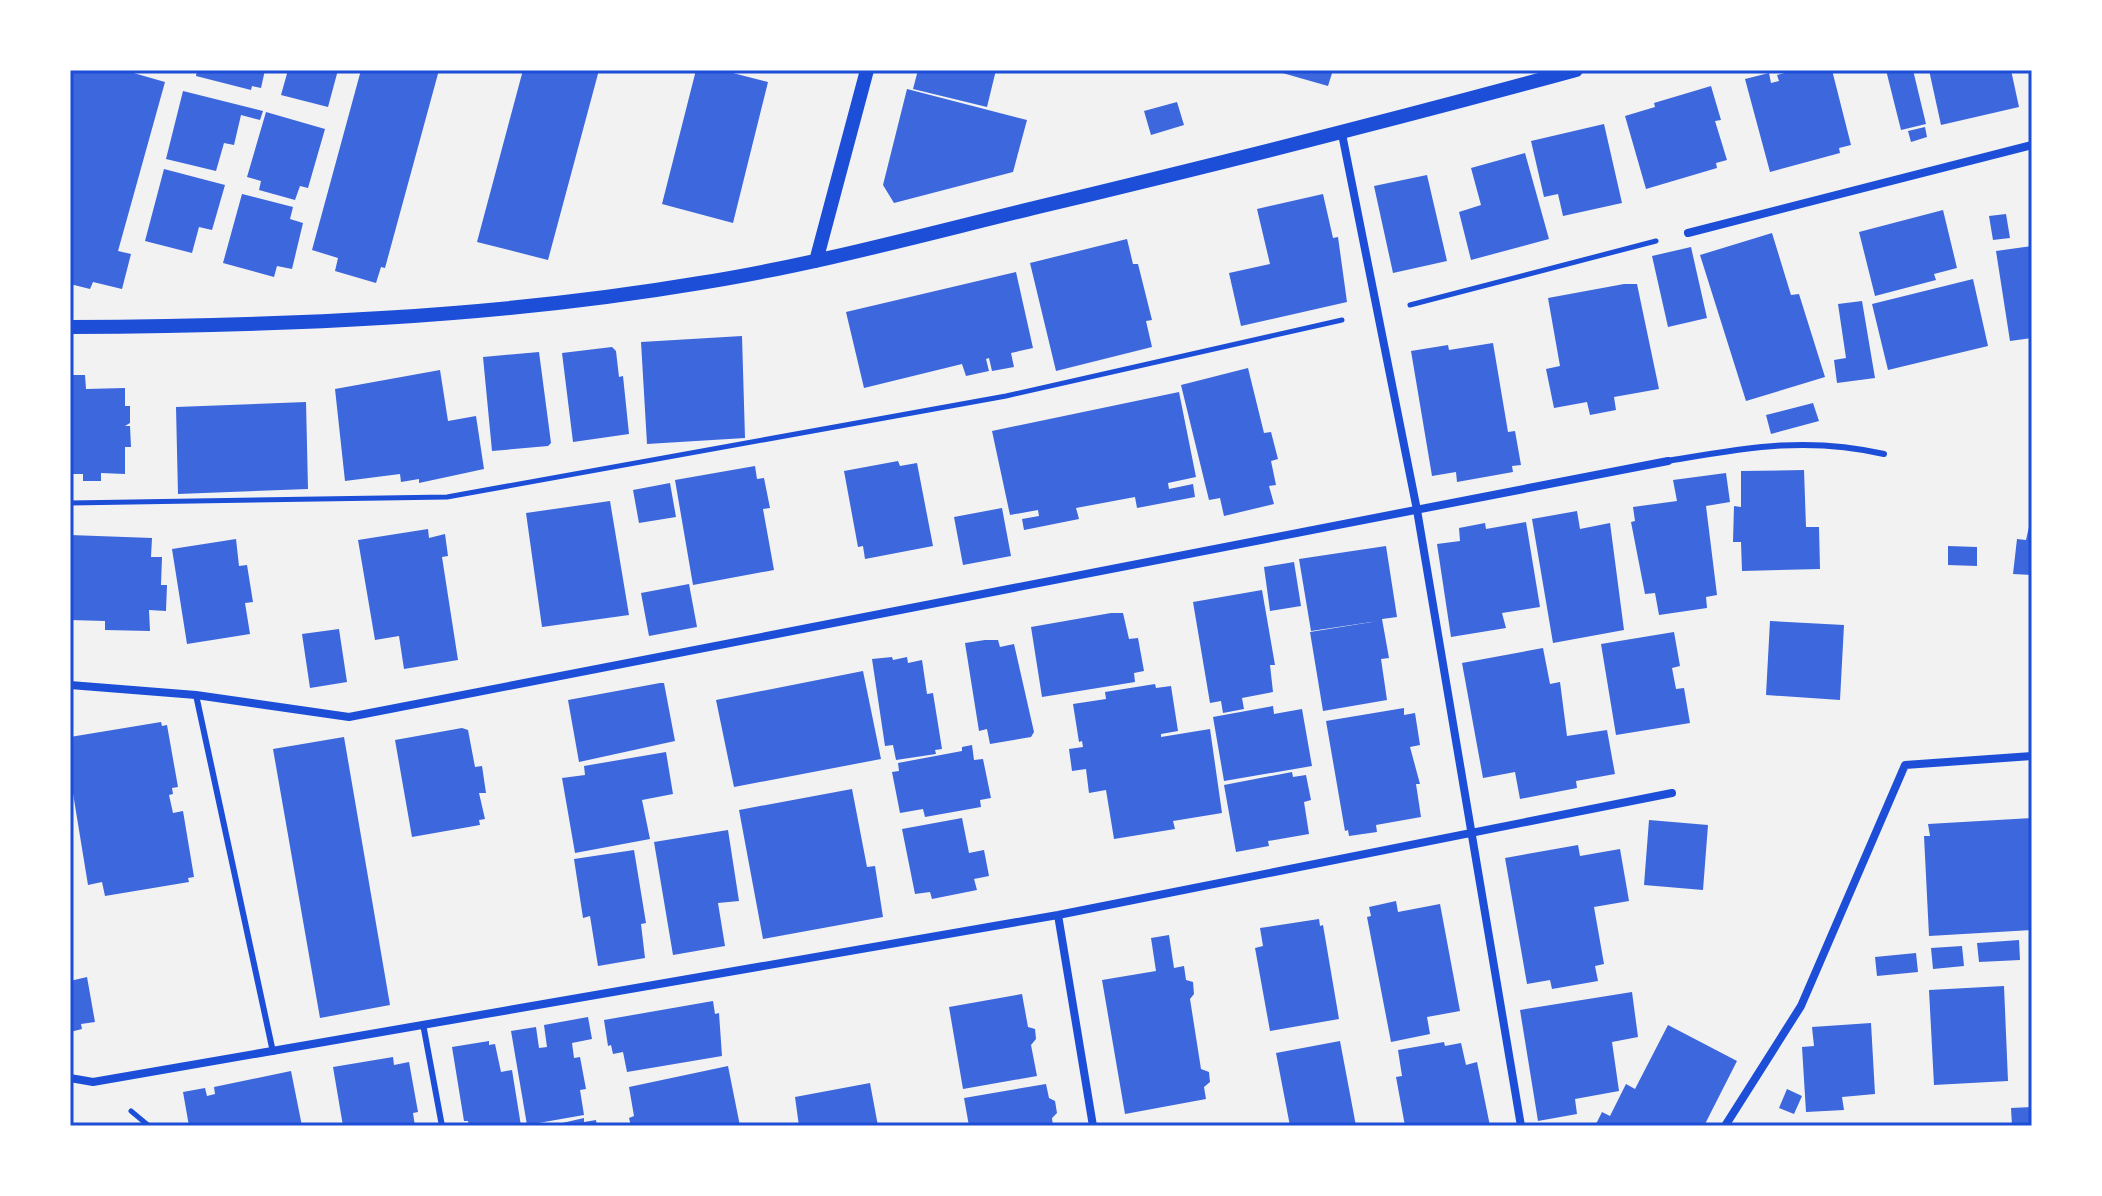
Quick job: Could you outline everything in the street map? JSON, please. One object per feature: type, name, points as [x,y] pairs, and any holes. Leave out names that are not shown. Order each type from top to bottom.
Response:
[{"type":"street","points":[[816,261],[867,70]]},
{"type":"street","points":[[70,327],[203,326],[399,317],[593,298],[700,283],[816,261],[1342,134],[1576,70]]},
{"type":"street","points":[[1342,134],[1375,312],[1417,510],[1521,1126]]},
{"type":"street","points":[[1688,233],[2032,145]]},
{"type":"street","points":[[70,685],[196,695],[349,717],[1668,461]]},
{"type":"street","points":[[1725,1126],[1801,1006],[1905,765],[2032,756]]},
{"type":"street","points":[[70,1078],[93,1082],[1058,915],[1672,793]]},
{"type":"street","points":[[1058,915],[1093,1126]]},
{"type":"lane","points":[[1668,461],[1766,444],[1806,442],[1844,444],[1884,454]]},
{"type":"lane","points":[[196,695],[273,1052]]},
{"type":"lane","points":[[423,1024],[442,1126]]},
{"type":"path","points":[[70,503],[447,497],[1006,396],[1375,312],[1688,233]]},
{"type":"building","points":[[70,70],[123,70],[165,82],[118,251],[131,254],[122,289],[93,282],[90,289],[70,284]]},
{"type":"building","points":[[197,70],[265,70],[261,88],[252,86],[251,90],[196,76]]},
{"type":"building","points":[[288,70],[338,70],[328,107],[281,95]]},
{"type":"building","points":[[361,70],[439,70],[385,268],[381,267],[376,283],[335,271],[338,258],[312,250]]},
{"type":"building","points":[[523,70],[599,70],[548,260],[477,242]]},
{"type":"building","points":[[696,70],[721,70],[768,82],[733,223],[662,204]]},
{"type":"building","points":[[918,70],[996,70],[987,107],[913,89]]},
{"type":"building","points":[[1272,70],[1333,70],[1328,86]]},
{"type":"building","points":[[1796,70],[1832,70],[1851,145],[1839,148],[1840,153],[1770,172],[1745,79],[1769,73],[1771,83],[1779,81],[1777,75]]},
{"type":"building","points":[[1886,70],[1913,70],[1926,124],[1901,130]]},
{"type":"building","points":[[1929,70],[2011,70],[2019,107],[1941,125]]},
{"type":"building","points":[[1711,86],[1721,120],[1715,121],[1727,160],[1716,163],[1717,168],[1646,189],[1625,116],[1655,107],[1654,103]]},
{"type":"building","points":[[907,89],[1027,120],[1013,172],[894,203],[883,185]]},
{"type":"building","points":[[183,91],[263,111],[260,120],[241,115],[234,145],[224,143],[216,171],[166,159]]},
{"type":"building","points":[[1177,102],[1184,125],[1151,135],[1144,111]]},
{"type":"building","points":[[266,112],[325,129],[308,188],[300,186],[295,200],[259,190],[261,181],[247,177]]},
{"type":"building","points":[[1604,124],[1622,203],[1563,216],[1558,194],[1544,197],[1531,141]]},
{"type":"building","points":[[1925,127],[1927,137],[1911,142],[1908,131]]},
{"type":"building","points":[[1525,153],[1549,239],[1471,260],[1459,212],[1481,205],[1471,168]]},
{"type":"building","points":[[164,169],[225,185],[212,230],[199,227],[192,253],[145,241]]},
{"type":"building","points":[[1427,175],[1447,261],[1393,273],[1374,186]]},
{"type":"building","points":[[242,194],[293,207],[290,219],[303,223],[292,269],[277,266],[274,277],[223,263]]},
{"type":"building","points":[[1323,194],[1333,238],[1338,237],[1347,302],[1241,326],[1229,273],[1270,264],[1257,209]]},
{"type":"building","points":[[1943,210],[1957,268],[1934,274],[1936,280],[1875,296],[1859,232]]},
{"type":"building","points":[[2006,214],[2010,238],[1993,240],[1989,216]]},
{"type":"building","points":[[1772,233],[1791,295],[1799,294],[1825,377],[1746,401],[1700,255]]},
{"type":"building","points":[[1127,239],[1133,264],[1138,264],[1152,320],[1146,321],[1152,347],[1056,371],[1030,263]]},
{"type":"building","points":[[2032,246],[2032,338],[2010,341],[1996,251]]},
{"type":"building","points":[[1691,247],[1707,318],[1668,327],[1652,256]]},
{"type":"building","points":[[1016,272],[1033,348],[1011,353],[1014,367],[992,371],[989,358],[986,359],[989,371],[966,376],[962,364],[864,388],[846,312]]},
{"type":"building","points":[[1973,279],[1988,346],[1888,370],[1872,304]]},
{"type":"building","points":[[1637,284],[1659,389],[1614,397],[1616,410],[1590,415],[1587,402],[1554,408],[1546,369],[1560,366],[1548,298]]},
{"type":"building","points":[[1862,301],[1875,378],[1837,383],[1834,360],[1846,358],[1838,304]]},
{"type":"building","points":[[742,336],[745,438],[647,444],[641,342]]},
{"type":"building","points":[[1493,343],[1508,432],[1515,431],[1521,465],[1512,466],[1513,472],[1457,482],[1456,472],[1432,476],[1411,351],[1448,345],[1449,350]]},
{"type":"building","points":[[612,347],[616,351],[619,377],[623,376],[629,434],[573,442],[562,353]]},
{"type":"building","points":[[539,352],[551,443],[548,446],[492,451],[483,357]]},
{"type":"building","points":[[1248,368],[1264,433],[1271,432],[1278,459],[1271,461],[1276,485],[1269,486],[1274,504],[1224,516],[1220,498],[1209,500],[1181,385]]},
{"type":"building","points":[[440,370],[448,421],[476,416],[484,469],[419,483],[419,479],[401,482],[400,474],[345,481],[335,389]]},
{"type":"building","points":[[70,375],[85,375],[86,389],[125,388],[125,406],[130,406],[130,423],[125,426],[130,426],[131,447],[125,447],[125,474],[101,473],[101,481],[83,481],[83,474],[70,474]]},
{"type":"building","points":[[1179,392],[1196,477],[1168,483],[1169,489],[1193,484],[1195,497],[1137,508],[1135,497],[1076,508],[1079,519],[1024,530],[1022,519],[1039,516],[1038,510],[1010,515],[992,431]]},
{"type":"building","points":[[306,402],[308,489],[178,494],[176,407]]},
{"type":"building","points":[[1813,403],[1819,421],[1771,434],[1766,415]]},
{"type":"building","points":[[898,461],[900,466],[917,463],[933,546],[865,559],[863,546],[858,547],[844,471]]},
{"type":"building","points":[[755,466],[757,479],[764,478],[770,508],[763,509],[774,570],[693,585],[675,480]]},
{"type":"building","points":[[1804,470],[1806,527],[1819,527],[1820,569],[1742,571],[1741,542],[1733,542],[1734,506],[1741,507],[1741,471]]},
{"type":"building","points":[[1726,473],[1730,502],[1706,506],[1717,595],[1706,597],[1707,608],[1659,615],[1655,593],[1645,594],[1631,522],[1635,521],[1633,507],[1677,501],[1673,480]]},
{"type":"building","points":[[670,483],[676,517],[639,523],[633,490]]},
{"type":"building","points":[[610,501],[629,615],[542,627],[526,513]]},
{"type":"building","points":[[1002,508],[1011,556],[963,565],[954,517]]},
{"type":"building","points":[[1577,511],[1580,529],[1610,523],[1624,630],[1553,643],[1532,519]]},
{"type":"building","points":[[2031,518],[2032,575],[2013,574],[2017,539],[2026,540]]},
{"type":"building","points":[[1526,522],[1540,607],[1502,613],[1506,628],[1451,637],[1437,544],[1460,541],[1459,528],[1485,523],[1486,529]]},
{"type":"building","points":[[428,529],[429,538],[445,534],[448,556],[442,557],[458,660],[404,669],[399,636],[375,640],[358,540]]},
{"type":"building","points":[[70,535],[152,538],[151,557],[162,557],[161,585],[167,585],[166,611],[149,610],[150,631],[105,630],[105,621],[70,620]]},
{"type":"building","points":[[236,539],[239,566],[247,565],[253,602],[245,603],[250,634],[187,644],[172,549]]},
{"type":"building","points":[[1386,546],[1397,617],[1382,619],[1389,658],[1381,659],[1387,700],[1323,711],[1310,632],[1378,621],[1311,631],[1299,559]]},
{"type":"building","points":[[1948,546],[1977,547],[1977,566],[1948,565]]},
{"type":"building","points":[[1294,562],[1301,606],[1270,611],[1264,567]]},
{"type":"building","points":[[689,584],[697,627],[649,636],[641,593]]},
{"type":"building","points":[[1262,590],[1275,665],[1270,665],[1273,692],[1242,698],[1244,709],[1223,713],[1221,701],[1210,703],[1193,602]]},
{"type":"building","points":[[1123,613],[1129,639],[1138,638],[1144,671],[1134,673],[1135,682],[1042,697],[1031,627]]},
{"type":"building","points":[[1770,621],[1844,625],[1840,700],[1766,695]]},
{"type":"building","points":[[339,629],[347,682],[310,688],[302,634]]},
{"type":"building","points":[[1674,632],[1680,666],[1672,668],[1676,689],[1684,688],[1690,723],[1616,735],[1601,644]]},
{"type":"building","points":[[998,640],[1000,647],[1014,644],[1034,732],[1031,737],[990,744],[987,729],[979,731],[965,643]]},
{"type":"building","points":[[1543,648],[1550,684],[1560,682],[1567,736],[1607,730],[1615,774],[1576,781],[1577,788],[1520,799],[1515,772],[1483,778],[1462,663]]},
{"type":"building","points":[[892,657],[893,660],[907,657],[908,663],[922,660],[927,694],[933,693],[942,749],[935,750],[936,754],[896,760],[893,745],[885,746],[872,659]]},
{"type":"building","points":[[863,671],[881,759],[734,787],[716,700]]},
{"type":"building","points":[[664,683],[675,741],[579,762],[568,700]]},
{"type":"building","points":[[1155,684],[1156,688],[1171,686],[1178,731],[1161,734],[1161,737],[1210,729],[1222,813],[1173,821],[1175,829],[1114,839],[1106,790],[1089,793],[1086,769],[1072,771],[1069,749],[1083,747],[1082,741],[1079,742],[1073,704],[1106,699],[1105,692]]},
{"type":"building","points":[[1273,706],[1274,714],[1302,709],[1312,766],[1224,781],[1213,717]]},
{"type":"building","points":[[1404,708],[1404,715],[1415,713],[1420,745],[1410,747],[1420,784],[1416,784],[1421,817],[1376,825],[1377,832],[1349,836],[1348,830],[1345,831],[1326,721]]},
{"type":"building","points":[[161,722],[162,726],[167,725],[178,787],[172,788],[173,794],[169,795],[173,813],[183,811],[194,877],[188,878],[189,882],[105,896],[102,882],[88,885],[70,775],[70,737]]},
{"type":"building","points":[[462,728],[468,730],[475,767],[482,766],[486,793],[479,793],[485,819],[479,820],[480,825],[412,837],[395,740]]},
{"type":"building","points":[[344,737],[390,1005],[320,1018],[273,749]]},
{"type":"building","points":[[972,745],[974,760],[983,759],[991,798],[980,800],[981,807],[925,817],[923,809],[900,813],[892,772],[899,771],[898,763],[962,751],[962,747]]},
{"type":"building","points":[[666,752],[673,794],[642,800],[650,839],[575,853],[562,778],[585,775],[584,766]]},
{"type":"building","points":[[1292,772],[1293,777],[1306,775],[1311,800],[1304,802],[1309,834],[1268,841],[1269,846],[1236,852],[1224,785]]},
{"type":"building","points":[[852,789],[867,867],[875,866],[883,917],[763,939],[739,810]]},
{"type":"building","points":[[962,818],[969,853],[984,850],[989,876],[974,879],[977,890],[932,899],[930,892],[915,894],[902,829]]},
{"type":"building","points":[[2032,818],[2032,930],[1929,936],[1924,836],[1930,836],[1928,824]]},
{"type":"building","points":[[1649,820],[1708,825],[1703,890],[1644,885]]},
{"type":"building","points":[[728,830],[739,901],[718,903],[725,946],[673,955],[654,842]]},
{"type":"building","points":[[1578,845],[1580,856],[1620,849],[1629,901],[1594,907],[1604,964],[1595,966],[1598,981],[1552,989],[1550,980],[1527,984],[1505,858]]},
{"type":"building","points":[[634,850],[646,923],[641,924],[645,958],[598,966],[590,916],[583,918],[574,859]]},
{"type":"building","points":[[1396,901],[1398,912],[1440,904],[1460,1011],[1427,1017],[1430,1034],[1391,1042],[1367,917],[1371,916],[1369,907]]},
{"type":"building","points":[[1319,919],[1320,926],[1323,925],[1339,1019],[1270,1031],[1255,948],[1263,946],[1260,928]]},
{"type":"building","points":[[1169,935],[1174,968],[1184,966],[1186,980],[1193,982],[1194,994],[1190,999],[1201,1069],[1209,1072],[1210,1082],[1204,1087],[1206,1099],[1125,1114],[1102,980],[1156,971],[1151,938]]},
{"type":"building","points":[[2019,940],[2020,960],[1979,962],[1977,943]]},
{"type":"building","points":[[1962,946],[1964,966],[1933,969],[1931,948]]},
{"type":"building","points":[[1916,953],[1918,972],[1877,976],[1875,957]]},
{"type":"building","points":[[87,977],[95,1022],[81,1024],[82,1029],[70,1032],[70,981]]},
{"type":"building","points":[[2004,986],[2008,1081],[1934,1085],[1929,990]]},
{"type":"building","points":[[1632,992],[1638,1037],[1612,1042],[1619,1091],[1575,1099],[1577,1114],[1538,1121],[1520,1010]]},
{"type":"building","points":[[1022,994],[1028,1027],[1035,1029],[1036,1039],[1031,1045],[1037,1076],[963,1089],[949,1007]]},
{"type":"building","points":[[713,1001],[715,1014],[719,1013],[722,1056],[627,1072],[623,1052],[613,1054],[611,1045],[608,1046],[604,1020]]},
{"type":"building","points":[[588,1017],[592,1039],[572,1043],[574,1058],[580,1057],[586,1089],[580,1090],[584,1115],[527,1125],[511,1031],[536,1027],[539,1048],[547,1047],[544,1025]]},
{"type":"building","points":[[1871,1023],[1875,1094],[1842,1097],[1844,1110],[1806,1112],[1802,1047],[1814,1046],[1812,1027]]},
{"type":"building","points":[[1668,1025],[1737,1061],[1704,1126],[1595,1126],[1602,1112],[1610,1116],[1626,1084],[1635,1089]]},
{"type":"building","points":[[489,1041],[489,1045],[495,1044],[501,1072],[512,1070],[521,1126],[469,1126],[468,1121],[464,1121],[452,1047]]},
{"type":"building","points":[[1340,1041],[1356,1126],[1290,1126],[1276,1053]]},
{"type":"building","points":[[1444,1042],[1445,1046],[1461,1043],[1466,1065],[1477,1062],[1490,1126],[1405,1126],[1396,1077],[1402,1076],[1398,1050]]},
{"type":"building","points":[[393,1057],[394,1065],[409,1062],[418,1112],[413,1113],[415,1126],[343,1126],[333,1067]]},
{"type":"building","points":[[728,1066],[740,1126],[631,1126],[629,1118],[634,1116],[629,1087]]},
{"type":"building","points":[[291,1071],[302,1126],[189,1126],[183,1092],[205,1088],[207,1096],[215,1094],[214,1087]]},
{"type":"building","points":[[870,1083],[878,1126],[799,1126],[795,1097]]},
{"type":"building","points":[[1046,1084],[1057,1113],[1052,1118],[1053,1126],[969,1126],[964,1098]]},
{"type":"building","points":[[1787,1089],[1802,1096],[1794,1114],[1779,1108]]},
{"type":"building","points":[[2032,1107],[2032,1126],[2012,1126],[2011,1108]]},
{"type":"building","points":[[584,1118],[584,1122],[596,1120],[597,1126],[549,1126]]}]
